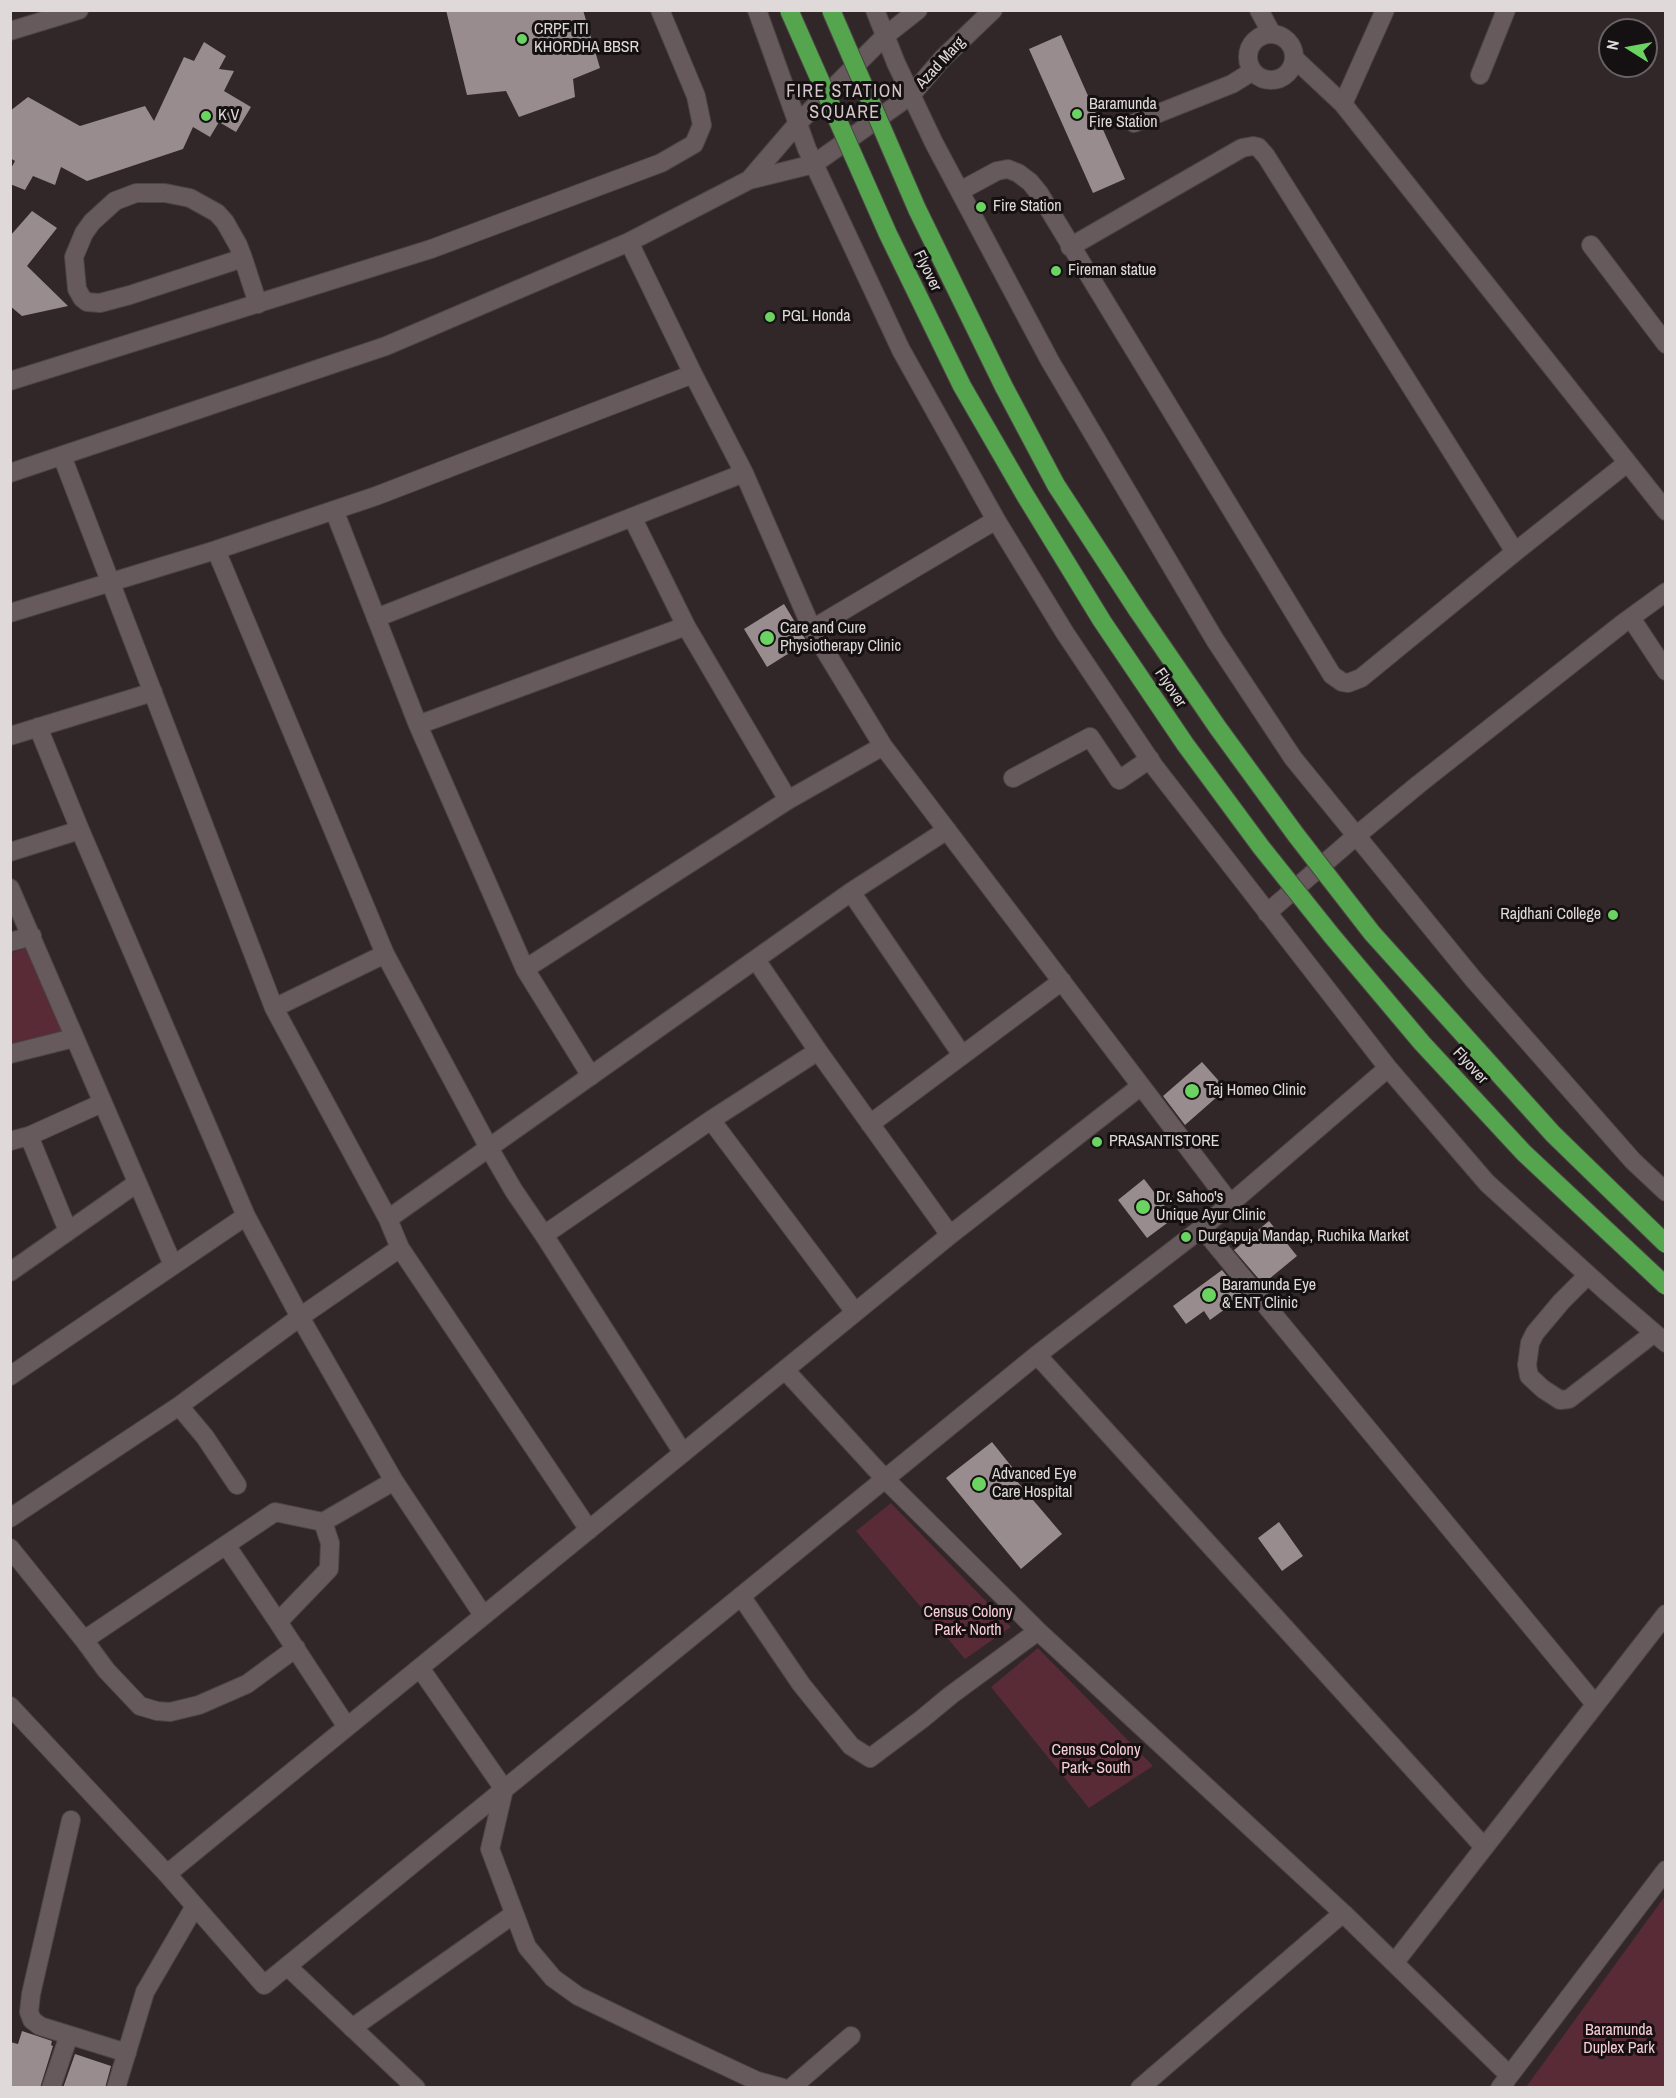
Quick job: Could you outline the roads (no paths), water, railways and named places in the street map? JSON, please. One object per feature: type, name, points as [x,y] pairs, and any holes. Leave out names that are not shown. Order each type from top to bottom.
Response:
[{"type":"highway","name":"Flyover","points":[[789,10],[888,234],[962,386],[1102,621],[1185,744],[1275,865],[1422,1043],[1524,1153],[1665,1286]]},
{"type":"highway","name":"Flyover","points":[[831,10],[917,209],[1004,387],[1056,485],[1138,611],[1282,818],[1372,933],[1553,1134],[1665,1244]]},
{"type":"street","points":[[10,31],[79,10]]},
{"type":"street","points":[[10,381],[431,249],[661,163],[694,144],[702,125],[696,96],[660,10]]},
{"type":"street","points":[[757,10],[814,164],[901,350],[996,520],[1065,633],[1150,759],[1388,1068],[1487,1183],[1660,1338],[1569,1399],[1560,1400],[1529,1376],[1527,1365],[1530,1342],[1534,1333],[1588,1275]]},
{"type":"street","points":[[875,10],[912,95],[1050,361],[1215,640],[1293,758],[1474,980],[1633,1161],[1665,1192]]},
{"type":"street","points":[[10,474],[386,346],[629,242],[749,180],[798,123],[885,36],[918,10]]},
{"type":"street","name":"Azad Marg","points":[[749,180],[814,164],[912,95],[943,58],[993,10]]},
{"type":"street","points":[[1259,10],[1272,34]]},
{"type":"street","points":[[1343,104],[1385,10]]},
{"type":"street","points":[[1480,75],[1506,10]]},
{"type":"street","points":[[1294,58],[1288,73],[1281,78],[1266,80],[1253,71],[1248,57],[1250,49],[1258,38],[1272,34],[1286,39],[1291,45],[1294,58],[1343,104],[1665,511]]},
{"type":"street","points":[[1134,123],[1232,84],[1253,71]]},
{"type":"street","points":[[1070,247],[1242,148],[1258,147],[1266,156],[1515,552]]},
{"type":"street","points":[[960,191],[997,171],[1008,169],[1030,182],[1039,193],[1320,655],[1338,680],[1348,683],[1361,678],[1628,463]]},
{"type":"street","points":[[243,258],[100,303],[87,302],[82,298],[77,289],[74,257],[84,233],[92,222],[115,201],[136,194],[165,193],[190,198],[209,208],[225,222],[238,244],[243,258],[258,304]]},
{"type":"street","points":[[629,242],[744,473],[812,629],[883,746],[1230,1203]]},
{"type":"street","points":[[1591,245],[1665,344]]},
{"type":"street","points":[[10,613],[216,550],[376,496],[693,374]]},
{"type":"street","points":[[62,456],[274,1008],[388,1219],[400,1248],[589,1530]]},
{"type":"street","points":[[376,618],[744,473]]},
{"type":"street","points":[[333,510],[418,725],[525,969],[591,1076]]},
{"type":"street","points":[[632,517],[686,626],[788,800]]},
{"type":"street","points":[[812,629],[996,520]]},
{"type":"street","points":[[216,550],[385,954],[514,1191],[683,1453]]},
{"type":"street","points":[[1267,913],[1356,836],[1665,592]]},
{"type":"street","points":[[1631,618],[1665,671]]},
{"type":"street","points":[[418,725],[686,626]]},
{"type":"street","points":[[10,736],[153,692]]},
{"type":"street","points":[[38,727],[246,1216],[393,1481],[483,1615]]},
{"type":"street","points":[[1013,778],[1090,737],[1119,780],[1150,759]]},
{"type":"street","points":[[525,969],[788,800],[883,746]]},
{"type":"street","points":[[10,852],[80,830]]},
{"type":"street","points":[[388,1219],[851,892],[947,830]]},
{"type":"street","points":[[10,888],[174,1266]]},
{"type":"street","points":[[851,892],[962,1055]]},
{"type":"street","points":[[10,942],[32,936]]},
{"type":"street","points":[[274,1008],[385,954]]},
{"type":"street","points":[[756,960],[818,1051],[950,1234]]},
{"type":"street","points":[[870,1124],[1062,981]]},
{"type":"street","points":[[10,1054],[74,1038]]},
{"type":"street","points":[[544,1235],[711,1120],[818,1051]]},
{"type":"street","points":[[10,1707],[167,1874],[264,1985],[1037,1355],[1202,1228],[1388,1068]]},
{"type":"street","points":[[167,1874],[950,1234],[1141,1086]]},
{"type":"street","points":[[10,1141],[30,1136],[102,1103]]},
{"type":"street","points":[[711,1120],[855,1312]]},
{"type":"street","points":[[30,1136],[68,1231]]},
{"type":"street","points":[[10,1272],[137,1183]]},
{"type":"street","points":[[10,1376],[246,1216]]},
{"type":"street","points":[[1202,1228],[1595,1704]]},
{"type":"street","points":[[10,1518],[179,1406],[300,1317],[400,1248]]},
{"type":"street","points":[[1037,1355],[1484,1847]]},
{"type":"street","points":[[785,1370],[885,1479],[1038,1631],[1395,1962],[1504,2081],[1665,1870]]},
{"type":"street","points":[[179,1406],[205,1437],[237,1485]]},
{"type":"street","points":[[84,1640],[275,1512],[323,1522],[393,1481]]},
{"type":"street","points":[[278,1622],[329,1569],[330,1543],[323,1522]]},
{"type":"street","points":[[226,1545],[347,1727]]},
{"type":"street","points":[[10,1548],[106,1670],[140,1706],[171,1712],[199,1705],[247,1684],[296,1648]]},
{"type":"street","points":[[741,1596],[801,1684],[851,1746],[870,1758],[1038,1631]]},
{"type":"street","points":[[1395,1962],[1665,1614]]},
{"type":"street","points":[[420,1668],[504,1789],[490,1849],[527,1947],[553,1978],[578,1996],[757,2081],[783,2088]]},
{"type":"street","points":[[71,1820],[31,1994],[29,2012],[32,2019],[40,2026],[127,2053]]},
{"type":"street","points":[[116,2088],[145,1992],[195,1906]]},
{"type":"street","points":[[1140,2088],[1343,1913]]},
{"type":"street","points":[[352,2028],[514,1914]]},
{"type":"street","points":[[287,1966],[416,2088]]},
{"type":"street","points":[[51,2088],[69,2035]]},
{"type":"street","points":[[791,2088],[851,2036]]},
{"type":"place","name":"CRPF ITI KHORDHA BBSR","points":[[522,39]]},
{"type":"place","name":"Baramunda Fire Station","points":[[1077,114]]},
{"type":"place","name":"K V","points":[[206,116]]},
{"type":"place","name":"Fire Station","points":[[981,207]]},
{"type":"place","name":"Fireman statue","points":[[1056,271]]},
{"type":"place","name":"PGL Honda","points":[[770,317]]},
{"type":"place","name":"Care and Cure Physiotherapy Clinic","points":[[767,638]]},
{"type":"place","name":"Rajdhani College","points":[[1613,915]]},
{"type":"place","name":"Taj Homeo Clinic","points":[[1192,1091]]},
{"type":"place","name":"PRASANTISTORE","points":[[1097,1142]]},
{"type":"place","name":"Dr. Sahoo's Unique Ayur Clinic","points":[[1143,1207]]},
{"type":"place","name":"Durgapuja Mandap, Ruchika Market","points":[[1186,1237]]},
{"type":"place","name":"Baramunda Eye & ENT Clinic","points":[[1209,1295]]},
{"type":"place","name":"Advanced Eye Care Hospital","points":[[979,1484]]},
{"type":"district","name":"FIRE STATION SQUARE","points":[[845,102]]},
{"type":"park label","name":"Census Colony Park- North","points":[[968,1622]]},
{"type":"park label","name":"Census Colony Park- South","points":[[1096,1760]]},
{"type":"park label","name":"Baramunda Duplex Park","points":[[1619,2040]]}]
